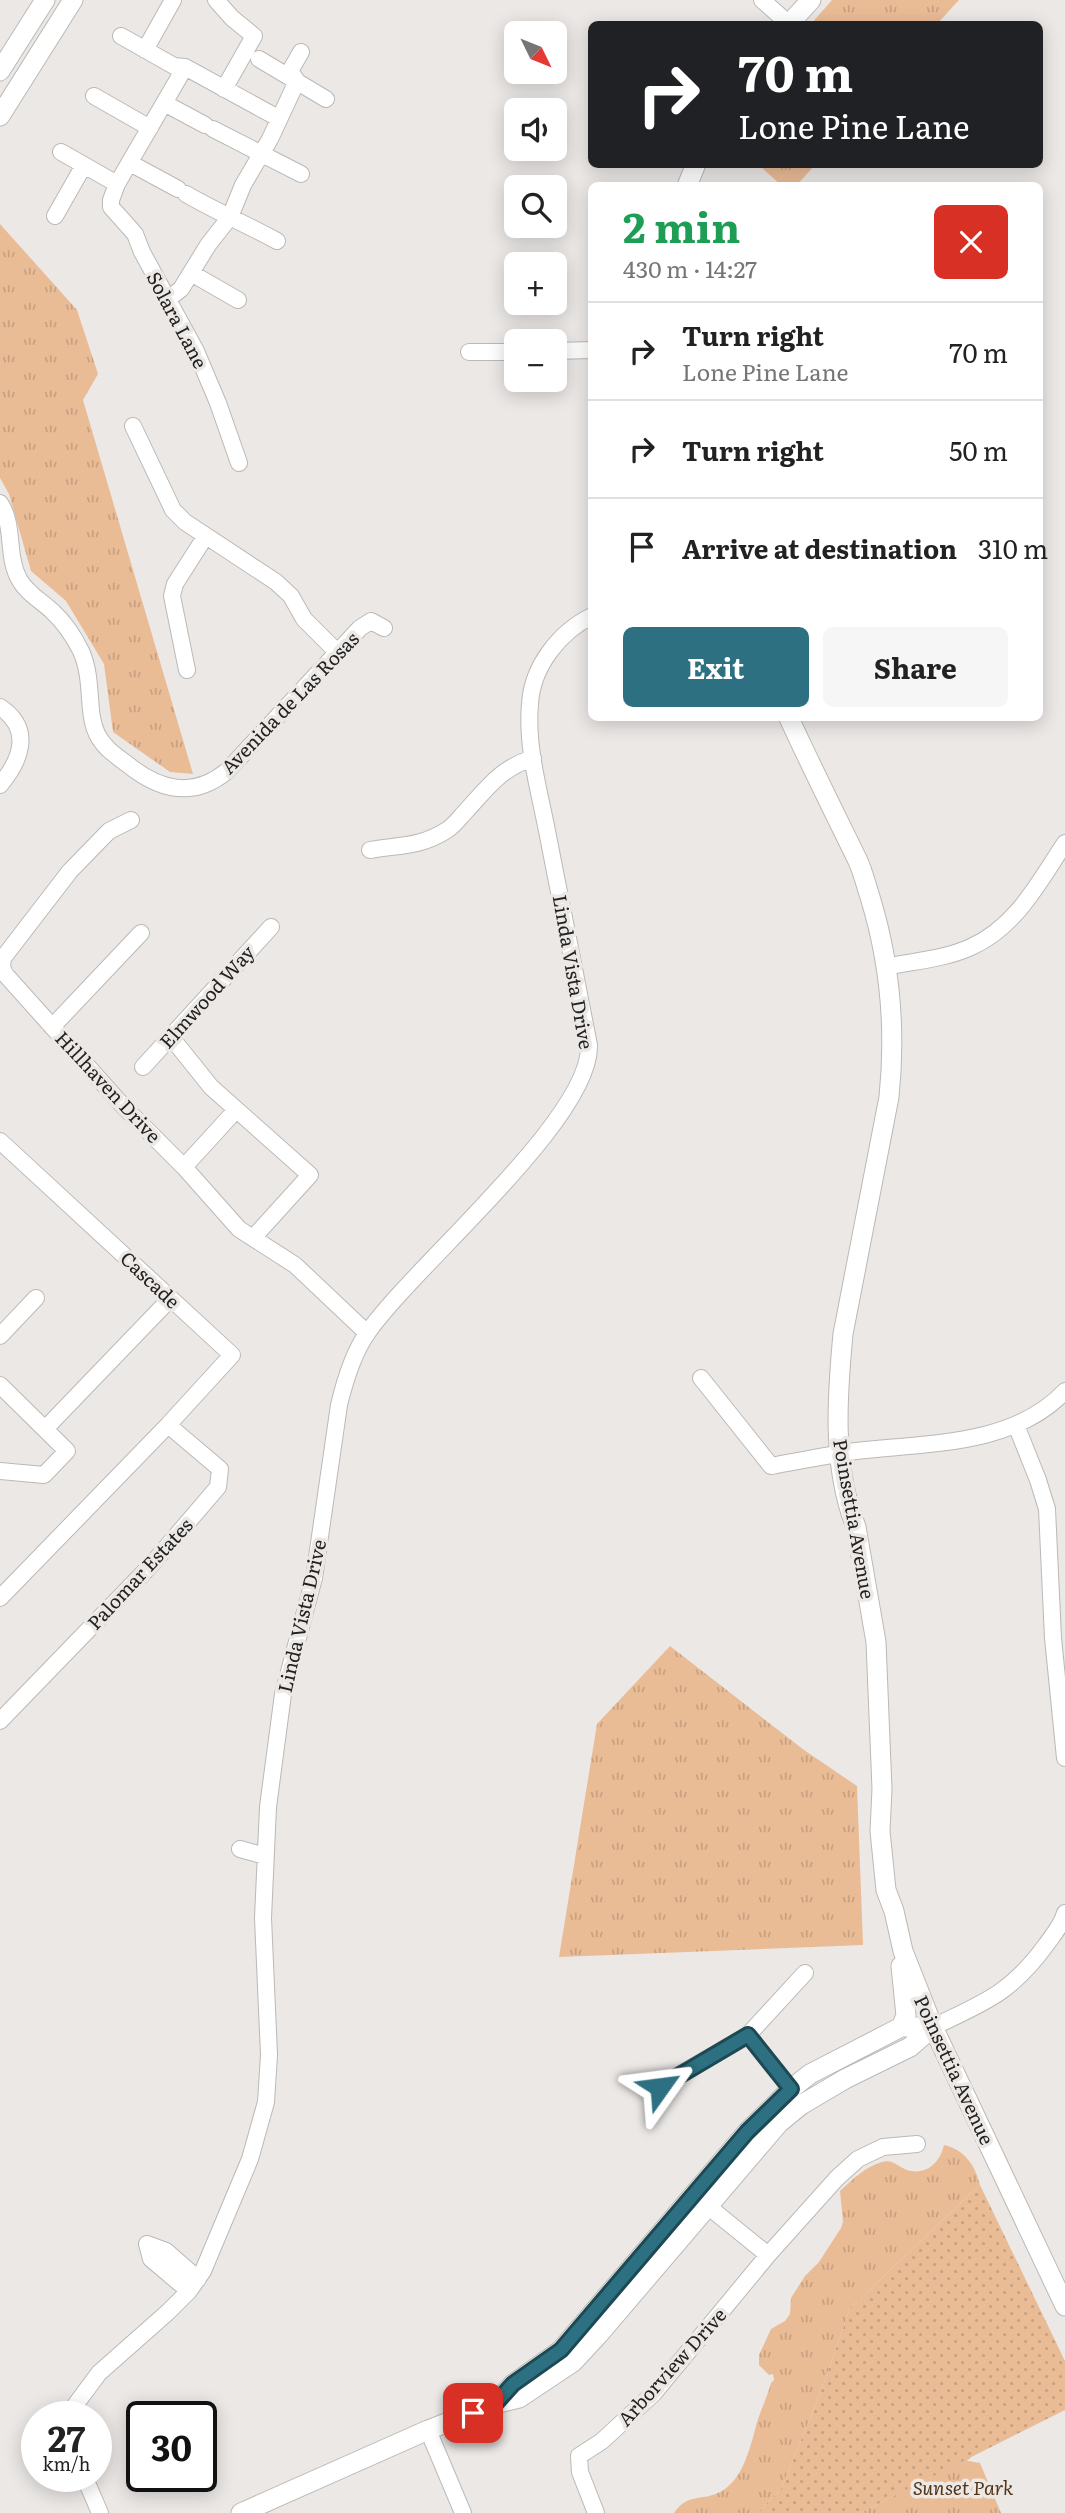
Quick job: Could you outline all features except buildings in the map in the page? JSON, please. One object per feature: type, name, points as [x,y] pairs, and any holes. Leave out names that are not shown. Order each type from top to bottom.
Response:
[{"type":"main road","points":[[0,71],[45,0]]},
{"type":"main road","points":[[0,116],[72,0]]},
{"type":"main road","points":[[792,21],[811,0]]},
{"type":"main road","name":"Poinsettia Avenue","points":[[790,721],[846,841],[859,863],[880,930],[891,997],[893,1063],[889,1097],[843,1334],[838,1417],[842,1474],[849,1511],[856,1527],[876,1642],[882,1789],[880,1831],[886,1890],[894,1911],[902,1951],[933,2027],[1065,2306]]},
{"type":"main road","points":[[901,2027],[906,2016],[900,1967],[902,1951]]},
{"type":"main road","points":[[495,2404],[513,2384],[561,2350],[747,2132],[791,2089],[810,2074],[901,2027],[933,2027]]},
{"type":"main road","points":[[240,2513],[428,2430],[495,2404],[519,2398],[573,2362],[765,2139],[801,2105],[845,2079],[911,2047],[933,2027]]},
{"type":"street","points":[[145,50],[173,0]]},
{"type":"street","points":[[216,0],[254,36],[224,89]]},
{"type":"street","points":[[762,0],[786,21]]},
{"type":"street","points":[[121,36],[174,66],[185,67],[278,118]]},
{"type":"street","points":[[297,81],[290,71],[301,52]]},
{"type":"street","points":[[259,59],[326,99]]},
{"type":"street","points":[[61,152],[117,184],[185,67]]},
{"type":"street","points":[[168,299],[181,289],[208,245],[230,217],[243,185],[261,155],[297,81]]},
{"type":"street","points":[[94,96],[150,128]]},
{"type":"street","points":[[164,103],[301,174]]},
{"type":"street","points":[[130,163],[221,214],[277,241]]},
{"type":"street","points":[[55,216],[84,165]]},
{"type":"street","name":"Solara Lane","points":[[117,184],[111,206],[135,234],[201,363],[239,463]]},
{"type":"street","points":[[191,273],[238,300]]},
{"type":"street","points":[[567,351],[588,350]]},
{"type":"street","points":[[469,352],[504,352]]},
{"type":"street","points":[[134,426],[173,510],[205,537],[276,582],[291,596],[304,619],[337,652]]},
{"type":"street","name":"Avenida de Las Rosas","points":[[0,503],[6,512],[12,562],[19,578],[27,591],[65,625],[87,664],[97,733],[106,748],[152,782],[177,789],[192,788],[214,781],[227,771],[360,628],[371,621],[384,628]]},
{"type":"street","points":[[187,670],[172,596],[176,584],[205,537]]},
{"type":"street","name":"Linda Vista Drive","points":[[78,2401],[99,2373],[193,2285],[209,2259],[250,2159],[265,2102],[269,2055],[263,1918],[268,1807],[283,1694],[314,1577],[339,1405],[350,1368],[368,1333],[415,1277],[533,1151],[567,1105],[586,1070],[589,1045],[533,758],[530,702],[535,679],[545,658],[559,639],[588,618]]},
{"type":"street","points":[[0,707],[13,720],[19,732],[21,748],[18,759],[0,785]]},
{"type":"street","points":[[370,850],[407,847],[432,839],[450,828],[503,771],[516,763],[533,758]]},
{"type":"street","name":"Hillhaven Drive","points":[[131,820],[109,831],[70,872],[3,958],[2,967],[5,974],[124,1107],[184,1167],[239,1229],[295,1265],[368,1333]]},
{"type":"street","points":[[886,967],[947,955],[972,947],[998,931],[1018,912],[1065,843]]},
{"type":"street","name":"Elmwood Way","points":[[143,1067],[271,927]]},
{"type":"street","points":[[52,1027],[141,933]]},
{"type":"street","points":[[171,1037],[211,1087],[310,1175],[253,1238]]},
{"type":"street","points":[[184,1167],[236,1110]]},
{"type":"street","name":"Cascade","points":[[0,1141],[232,1355],[168,1424]]},
{"type":"street","points":[[0,1336],[36,1298]]},
{"type":"street","points":[[45,1429],[170,1299]]},
{"type":"street","points":[[701,1378],[771,1466],[840,1453],[974,1437],[1016,1425],[1037,1414],[1065,1391]]},
{"type":"street","points":[[0,1385],[67,1451],[44,1475],[0,1471]]},
{"type":"street","points":[[0,1598],[168,1424]]},
{"type":"street","name":"Palomar Estates","points":[[0,1721],[152,1564],[218,1487],[220,1469],[168,1424]]},
{"type":"street","points":[[1016,1425],[1047,1509],[1053,1638],[1065,1758]]},
{"type":"street","points":[[240,1849],[265,1856]]},
{"type":"street","points":[[933,2027],[998,1996],[1044,1947],[1065,1913]]},
{"type":"street","points":[[660,2087],[748,2035],[805,1973]]},
{"type":"street","points":[[748,2035],[791,2089]]},
{"type":"street","name":"Arborview Drive","points":[[596,2513],[580,2472],[579,2456],[602,2441],[654,2393],[768,2255],[837,2178],[858,2159],[883,2147],[917,2144]]},
{"type":"street","points":[[694,2193],[768,2255]]},
{"type":"street","points":[[428,2430],[463,2513]]},
{"type":"street","points":[[91,2492],[100,2513]]},
{"type":"green space","points":[[832,0],[959,0],[940,21],[814,21]]},
{"type":"green space","points":[[762,168],[812,168],[800,182],[778,182]]},
{"type":"green space","points":[[0,224],[77,310],[98,374],[83,400],[193,774],[170,772],[113,732],[104,664],[66,601],[31,571],[9,494],[0,478]]},
{"type":"green space","points":[[670,1646],[804,1750],[857,1786],[863,1945],[559,1957],[597,1724]]},
{"type":"green space","points":[[944,2145],[968,2159],[980,2185],[850,2308],[820,2394],[781,2489],[757,2513],[674,2513],[685,2502],[722,2491],[742,2468],[774,2380],[773,2374],[769,2375],[759,2365],[759,2355],[771,2329],[785,2321],[790,2314],[791,2298],[805,2276],[819,2262],[841,2228],[843,2222],[840,2191],[865,2170],[882,2162],[892,2162],[907,2170],[926,2169],[936,2162]]},
{"type":"green space","points":[[980,2185],[1065,2361],[1065,2410],[860,2513],[757,2513],[781,2489],[820,2394],[850,2308]]},
{"type":"green space","name":"Sunset Park","points":[[972,2456],[967,2461],[980,2463],[1001,2513],[860,2513]]},
{"type":"route","points":[[473,2413],[495,2404],[513,2384],[561,2350],[747,2132],[791,2089],[748,2035],[660,2087]]}]
